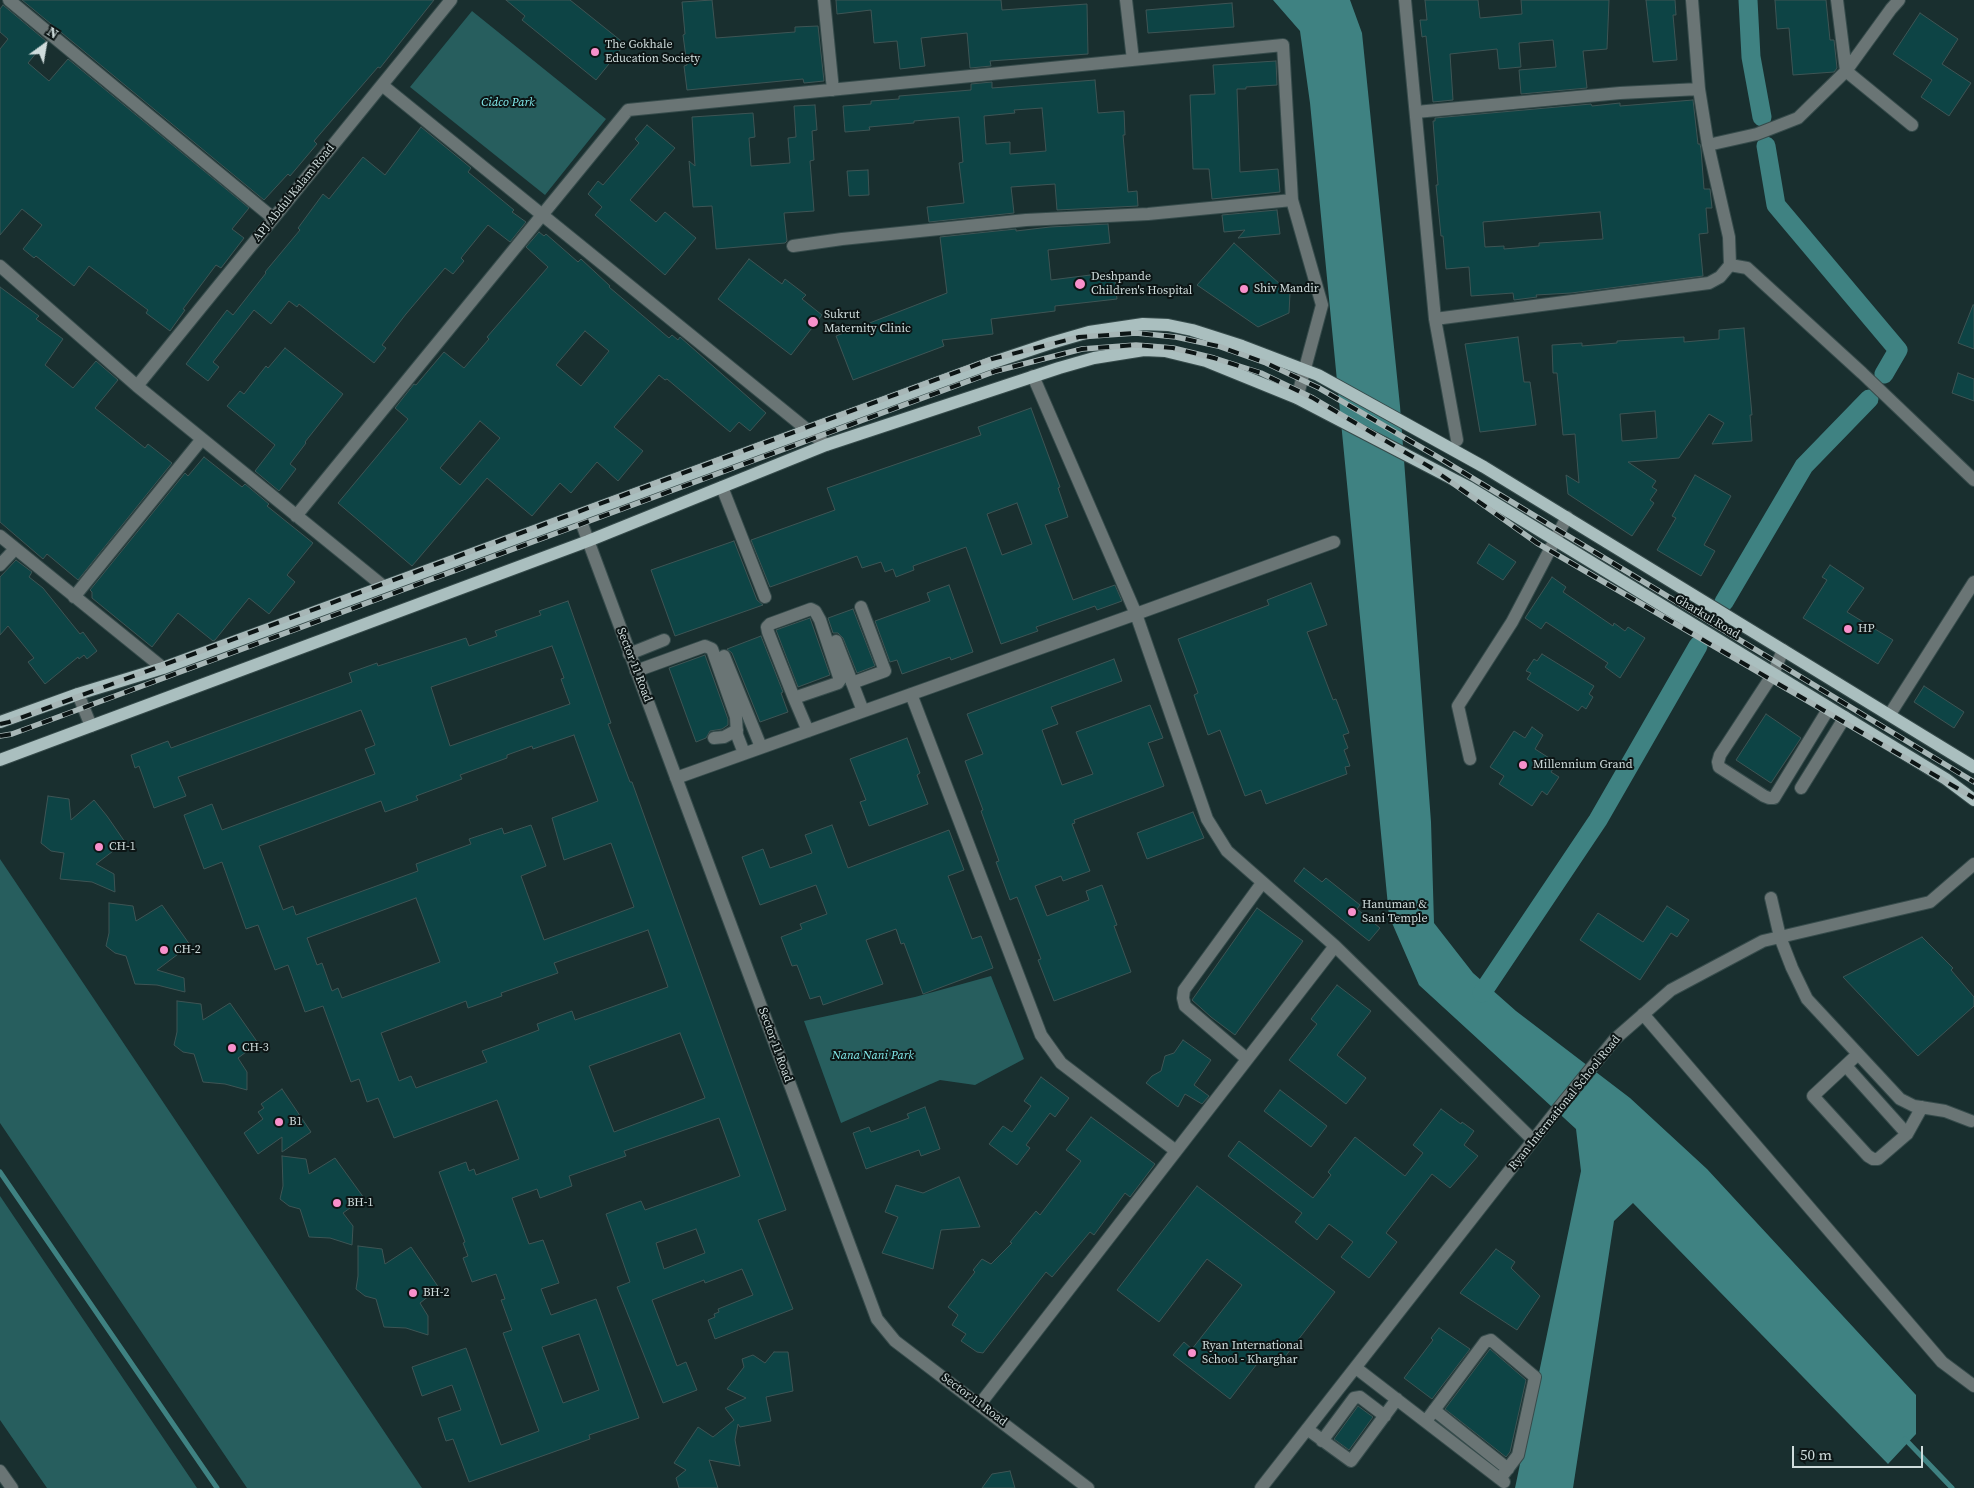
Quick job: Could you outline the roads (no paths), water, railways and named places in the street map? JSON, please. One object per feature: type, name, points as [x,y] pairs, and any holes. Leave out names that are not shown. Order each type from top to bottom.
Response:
[{"type":"main road","name":"Gharkul Road","points":[[0,722],[78,694],[163,668],[1051,343],[1088,332],[1143,324],[1168,325],[1192,330],[1242,346],[1318,375],[1434,438],[1456,445],[1567,517],[1974,767]]},
{"type":"main road","name":"Gharkul Road","points":[[0,760],[588,541],[826,445],[1033,376],[1094,358],[1144,350],[1165,351],[1206,361],[1301,399],[1470,488],[1946,779],[1974,800]]},
{"type":"street","points":[[9,0],[273,218]]},
{"type":"street","name":"APJ Abdul Kalam Road","points":[[137,386],[451,0]]},
{"type":"street","points":[[824,0],[833,90]]},
{"type":"street","points":[[1126,0],[1133,60]]},
{"type":"street","points":[[1405,0],[1435,319],[1456,445]]},
{"type":"street","points":[[1435,319],[1709,283],[1720,277],[1730,265],[1729,237],[1708,145],[1699,89],[1692,0]]},
{"type":"street","points":[[1837,0],[1846,72],[1912,125]]},
{"type":"street","points":[[1708,145],[1757,134],[1798,118],[1846,72],[1899,0]]},
{"type":"street","points":[[296,516],[628,110],[1283,45],[1292,200],[1322,304],[1305,370],[1301,399]]},
{"type":"street","points":[[382,85],[826,445]]},
{"type":"street","points":[[1416,112],[1620,93],[1699,89]]},
{"type":"street","points":[[793,246],[842,239],[1026,220],[1148,214],[1292,200]]},
{"type":"street","points":[[1730,265],[1747,268],[1862,373],[1974,480]]},
{"type":"street","points":[[0,266],[137,386],[383,586]]},
{"type":"street","points":[[1033,376],[1136,614],[1207,819],[1227,851],[1335,946],[1534,1140]]},
{"type":"street","points":[[74,597],[202,439]]},
{"type":"street","points":[[722,487],[766,597]]},
{"type":"street","name":"Sector 11 Road","points":[[579,516],[877,1319],[895,1341],[1088,1488]]},
{"type":"street","points":[[1470,759],[1458,706],[1512,622],[1567,517]]},
{"type":"street","points":[[0,536],[163,668]]},
{"type":"street","points":[[676,778],[1334,542]]},
{"type":"street","points":[[0,565],[15,549]]},
{"type":"street","points":[[1890,714],[1974,582]]},
{"type":"street","points":[[852,683],[885,671],[861,607]]},
{"type":"street","points":[[794,698],[838,683],[840,680],[820,620],[815,611],[811,609],[770,624],[767,627],[805,732]]},
{"type":"street","points":[[826,617],[863,711]]},
{"type":"street","points":[[763,635],[805,732]]},
{"type":"street","points":[[629,654],[664,640]]},
{"type":"street","points":[[636,671],[709,646],[712,649],[736,718],[737,736],[744,753]]},
{"type":"street","points":[[1784,650],[1773,674],[1720,755],[1719,767],[1764,796],[1774,798],[1829,708]]},
{"type":"street","points":[[724,656],[761,747]]},
{"type":"street","points":[[78,694],[91,726]]},
{"type":"street","points":[[911,694],[1041,1035],[1061,1063],[1176,1151]]},
{"type":"street","points":[[1801,788],[1845,717]]},
{"type":"street","points":[[714,738],[737,730]]},
{"type":"street","name":"Ryan International School Road","points":[[1262,1488],[1553,1114],[1614,1039],[1671,990],[1763,941],[1930,902],[1974,864]]},
{"type":"street","points":[[1247,1059],[1185,1006],[1182,998],[1184,990],[1262,883]]},
{"type":"street","points":[[1771,898],[1780,936],[1792,968],[1807,999],[1900,1099],[1914,1106],[1945,1111],[1971,1121]]},
{"type":"street","points":[[980,1404],[1335,946]]},
{"type":"street","points":[[1643,1014],[1942,1362],[1974,1386]]},
{"type":"street","points":[[1858,1054],[1816,1091],[1814,1096],[1873,1159],[1878,1159],[1907,1134],[1922,1107]]},
{"type":"street","points":[[1846,1066],[1907,1134]]},
{"type":"street","points":[[1426,1421],[1488,1340],[1491,1340],[1533,1374],[1535,1380],[1520,1448],[1504,1477]]},
{"type":"street","points":[[1356,1368],[1504,1477]]},
{"type":"street","points":[[1322,1441],[1354,1398],[1360,1398],[1385,1416]]},
{"type":"street","points":[[1307,1429],[1351,1461],[1397,1400]]},
{"type":"street","points":[[1434,1410],[1504,1477]]},
{"type":"street","points":[[0,1471],[12,1488]]},
{"type":"waterway","points":[[1748,0],[1751,57],[1762,117]]},
{"type":"waterway","points":[[1762,117],[1766,146]]},
{"type":"waterway","points":[[1766,146],[1776,205],[1898,350],[1884,374]]},
{"type":"waterway","points":[[1724,602],[1804,466],[1869,399]]},
{"type":"waterway","points":[[1482,993],[1598,820],[1698,646]]},
{"type":"waterway","points":[[0,1172],[217,1488]]},
{"type":"waterway","points":[[1905,1439],[1952,1488]]},
{"type":"railway","points":[[0,724],[992,359],[1079,337],[1136,333],[1176,337],[1218,346],[1266,363],[1319,388],[1436,456],[1974,782]]},
{"type":"railway","points":[[0,736],[12,734],[996,371],[1082,349],[1136,345],[1173,348],[1214,358],[1261,373],[1313,398],[1430,467],[1537,543],[1974,798]]},
{"type":"place","name":"The Gokhale Education Society","points":[[595,52]]},
{"type":"place","name":"Deshpande Children's Hospital","points":[[1080,284]]},
{"type":"place","name":"Shiv Mandir","points":[[1244,289]]},
{"type":"place","name":"Sukrut Maternity Clinic","points":[[813,322]]},
{"type":"place","name":"HP","points":[[1848,629]]},
{"type":"place","name":"Millennium Grand","points":[[1523,765]]},
{"type":"place","name":"CH-1","points":[[99,847]]},
{"type":"place","name":"Hanuman & Sani Temple","points":[[1352,912]]},
{"type":"place","name":"CH-2","points":[[164,950]]},
{"type":"place","name":"CH-3","points":[[232,1048]]},
{"type":"place","name":"B1","points":[[279,1122]]},
{"type":"place","name":"BH-1","points":[[337,1203]]},
{"type":"place","name":"BH-2","points":[[413,1293]]},
{"type":"place","name":"Ryan International School - Kharghar","points":[[1192,1353]]},
{"type":"park label","name":"Cidco Park","points":[[508,103]]},
{"type":"park label","name":"Nana Nani Park","points":[[873,1056]]}]
